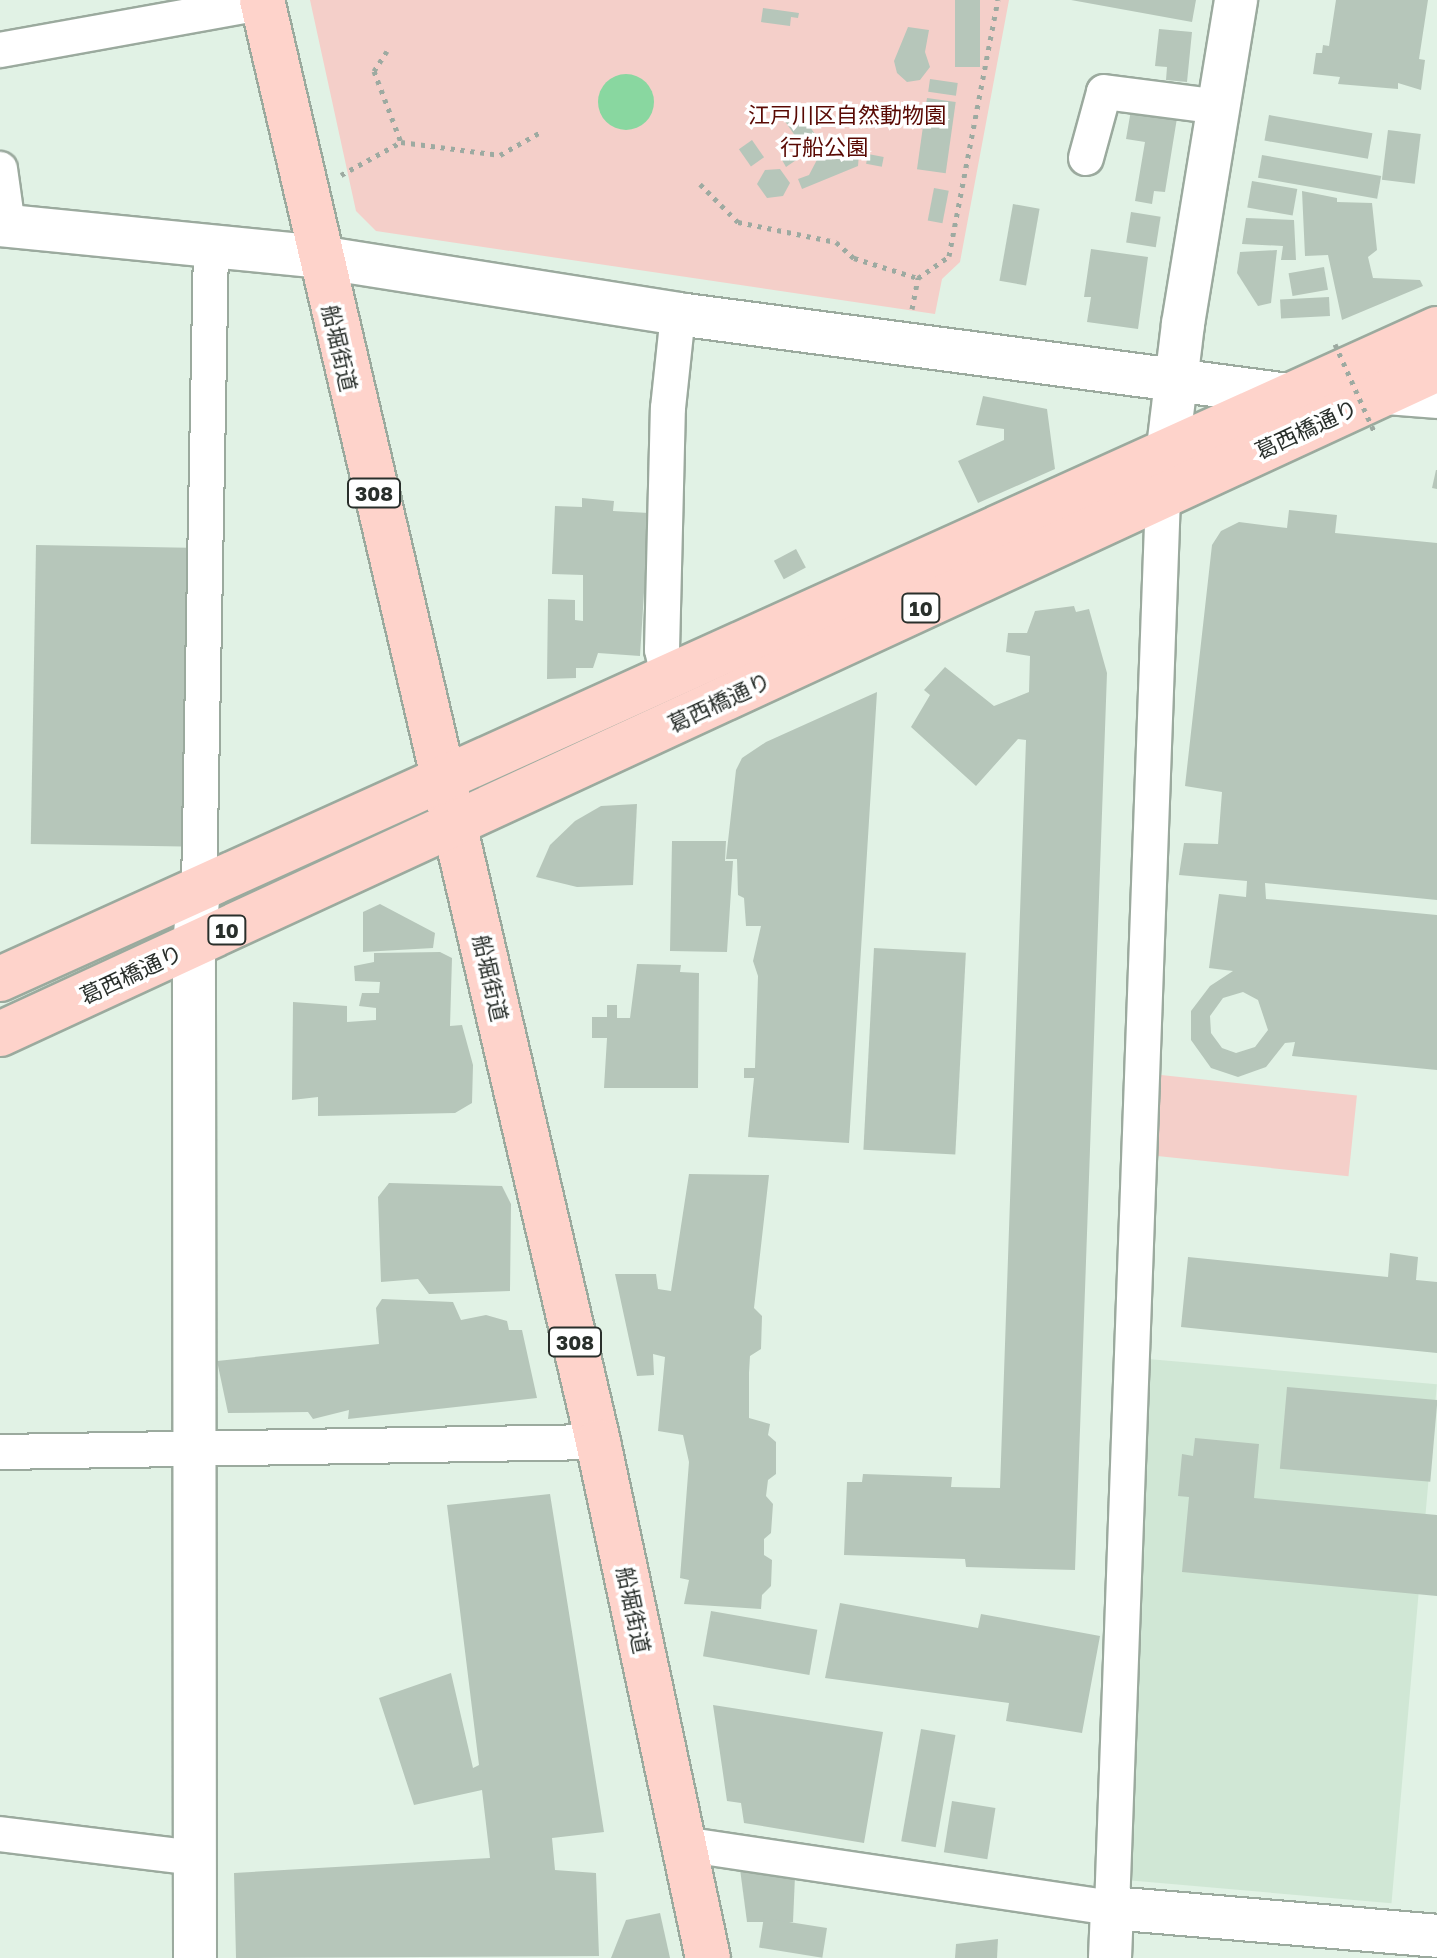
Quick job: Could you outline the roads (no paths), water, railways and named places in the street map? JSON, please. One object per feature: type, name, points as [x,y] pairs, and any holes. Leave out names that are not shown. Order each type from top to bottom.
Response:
[{"type":"main road","name":"船堀街道","points":[[262,1],[319,257],[598,1442],[708,1958]]},
{"type":"main road","name":"葛西橋通り","points":[[0,1034],[454,825],[1164,476],[1289,398],[1437,329]]},
{"type":"main road","name":"葛西橋通り","points":[[0,979],[669,680],[1164,476],[1380,411],[1437,369]]},
{"type":"street","points":[[1110,1958],[1164,476],[1236,0]]},
{"type":"street","points":[[0,50],[262,1]]},
{"type":"street","points":[[1086,158],[1104,92],[1219,107]]},
{"type":"street","points":[[0,169],[4,226],[319,257],[678,314],[1380,411],[1437,397]]},
{"type":"street","points":[[195,1958],[194,945],[199,889],[211,247]]},
{"type":"street","points":[[669,680],[662,650],[667,423],[678,314]]},
{"type":"street","points":[[0,1452],[598,1442]]},
{"type":"street","points":[[0,1834],[196,1858]]},
{"type":"street","points":[[683,1844],[1112,1908],[1437,1936]]},
{"type":"park label","name":"江戸川区自然動物園","points":[[847,115]]},
{"type":"park label","name":"行船公園","points":[[824,147]]}]
